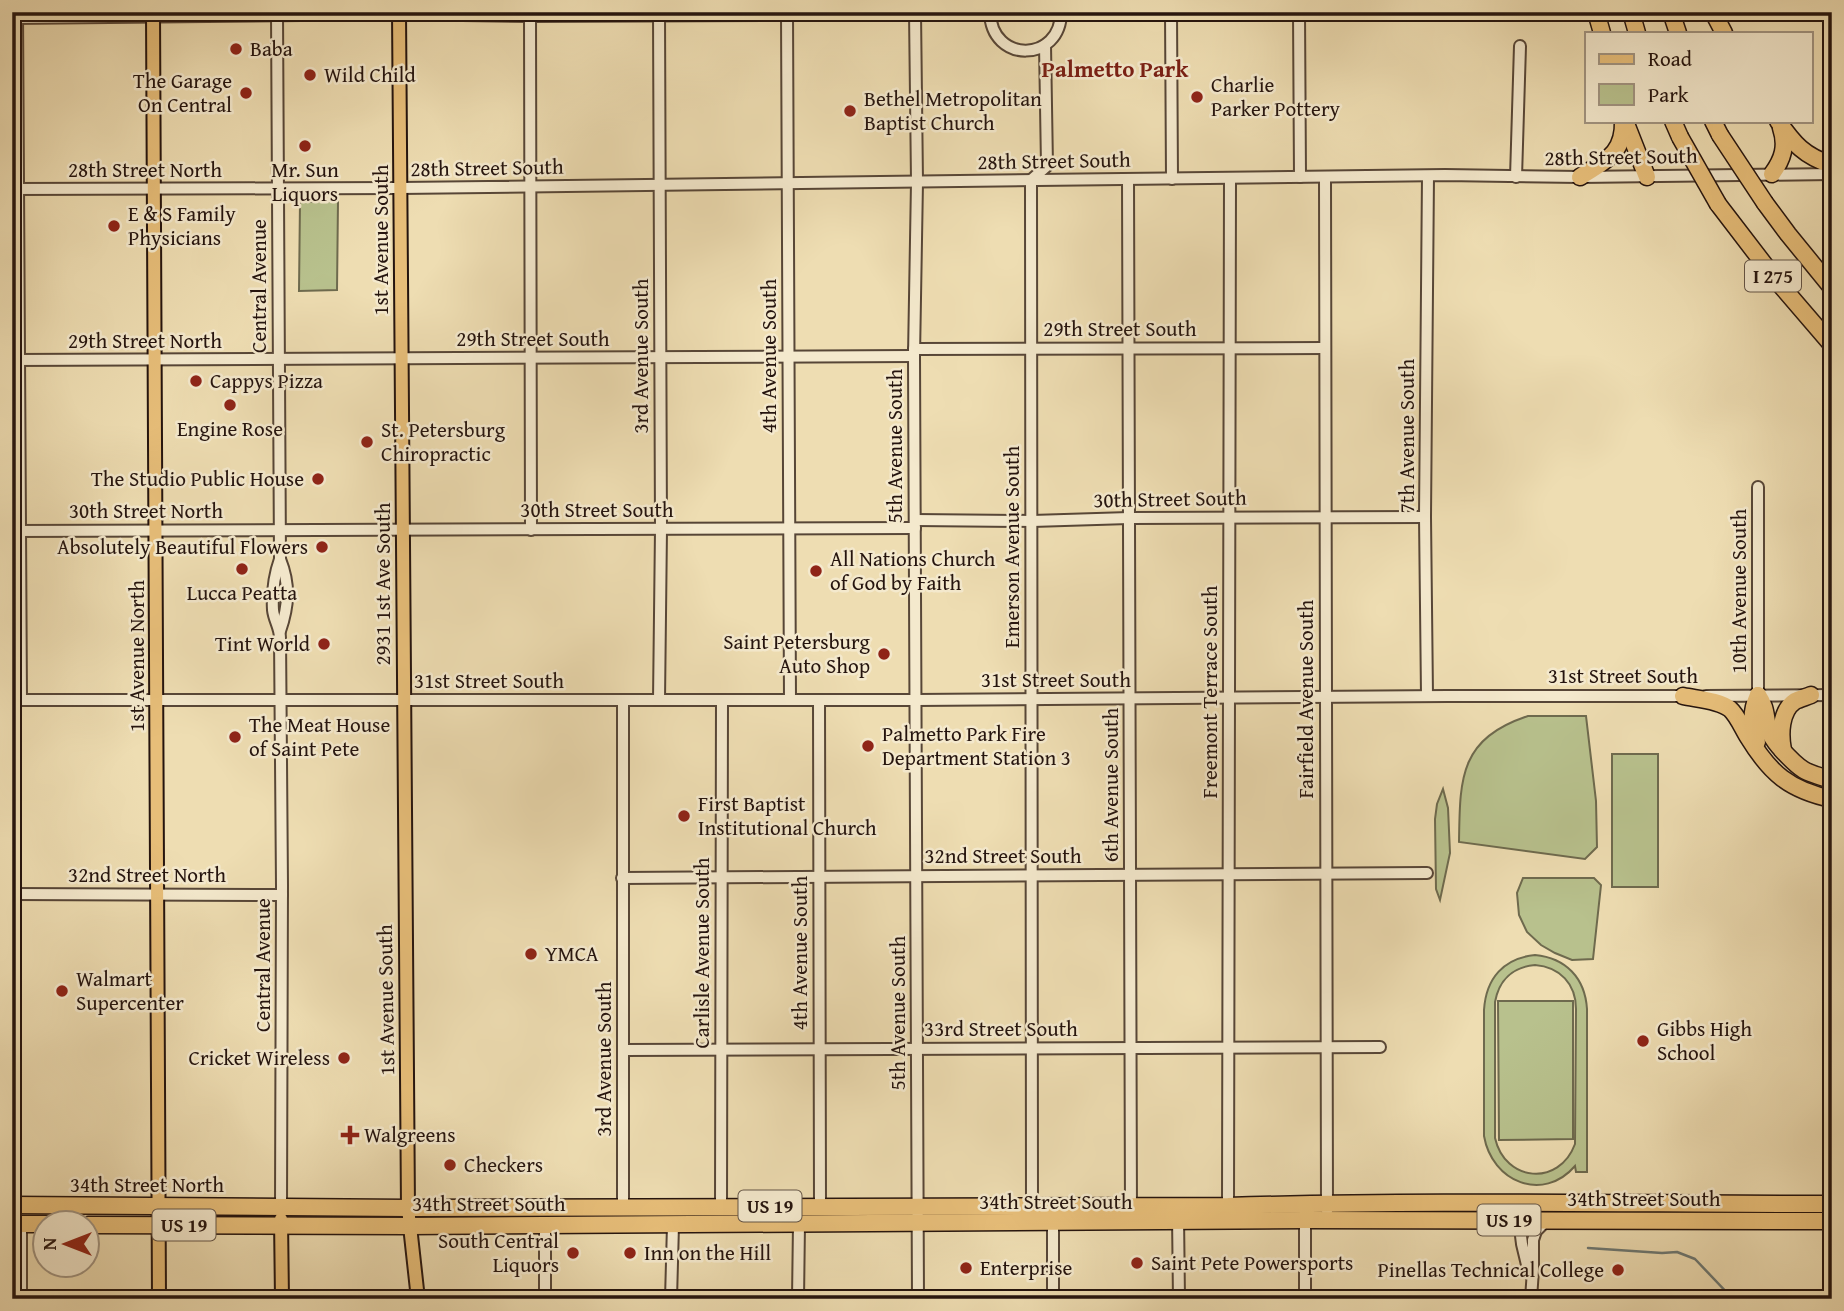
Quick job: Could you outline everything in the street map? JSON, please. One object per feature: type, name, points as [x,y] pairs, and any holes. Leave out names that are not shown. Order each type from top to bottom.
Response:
[{"type":"highway","points":[[1596,12],[1602,32]]},
{"type":"highway","points":[[1631,12],[1637,32]]},
{"type":"highway","points":[[1671,12],[1678,32]]},
{"type":"highway","points":[[1713,12],[1723,32]]},
{"type":"highway","points":[[1624,122],[1647,177]]},
{"type":"highway","points":[[1580,177],[1611,158],[1620,146],[1624,122]]},
{"type":"highway","name":"I 275","points":[[1673,122],[1718,204],[1777,281],[1832,345]]},
{"type":"highway","points":[[1772,174],[1781,161],[1784,149],[1778,122]]},
{"type":"highway","points":[[1779,122],[1795,145],[1818,161],[1832,165]]},
{"type":"highway","name":"I 275","points":[[1717,128],[1765,203],[1832,288]]},
{"type":"highway","points":[[1758,695],[1765,706],[1773,741],[1790,761],[1800,769],[1832,780]]},
{"type":"highway","points":[[1758,695],[1752,709],[1752,721],[1761,758]]},
{"type":"highway","points":[[1783,750],[1780,735],[1785,716],[1793,702],[1811,695]]},
{"type":"highway","points":[[1683,696],[1717,703],[1731,709],[1761,758],[1779,776],[1800,790],[1832,799]]},
{"type":"highway","points":[[1519,1220],[1555,1203]]},
{"type":"highway","name":"34th Street South","points":[[281,1225],[799,1224],[918,1215],[1327,1212],[1555,1203],[1832,1204]]},
{"type":"highway","name":"34th Street North","points":[[12,1205],[281,1207]]},
{"type":"highway","points":[[15,1222],[32,1205]]},
{"type":"highway","points":[[673,1225],[686,1214],[731,1213],[742,1206]]},
{"type":"highway","name":"34th Street South","points":[[281,1207],[820,1206],[918,1215]]},
{"type":"highway","name":"34th Street South","points":[[1178,1214],[1228,1206],[1305,1212]]},
{"type":"highway","points":[[470,1225],[474,1214],[512,1214],[517,1207]]},
{"type":"highway","points":[[550,1225],[561,1214],[612,1214],[623,1207]]},
{"type":"highway","name":"34th Street South","points":[[1327,1212],[1519,1220],[1832,1221]]},
{"type":"highway","name":"34th Street North","points":[[102,1225],[281,1225]]},
{"type":"main road","name":"1st Avenue South","points":[[399,13],[401,468]]},
{"type":"main road","name":"1st Avenue North","points":[[153,15],[159,1299]]},
{"type":"main road","name":"2931 1st Ave South","points":[[401,468],[403,701]]},
{"type":"main road","name":"1st Avenue South","points":[[403,701],[408,1208],[418,1299]]},
{"type":"main road","name":"Central Avenue","points":[[281,1207],[282,1299]]},
{"type":"street","name":"4th Avenue South","points":[[787,13],[790,700]]},
{"type":"street","name":"5th Avenue South","points":[[915,13],[918,1299]]},
{"type":"street","points":[[16,701],[15,16],[989,13],[991,26],[1006,46],[1029,51],[1045,45],[1056,34],[1061,13],[1299,13],[1300,177]]},
{"type":"street","points":[[1171,13],[1172,179]]},
{"type":"street","name":"Central Avenue","points":[[277,14],[280,559],[274,577],[274,612],[280,631],[281,1207]]},
{"type":"street","points":[[530,14],[531,530]]},
{"type":"street","name":"3rd Avenue South","points":[[659,14],[659,700]]},
{"type":"street","name":"Emerson Avenue South","points":[[1032,1215],[1031,180],[1047,166],[1045,45]]},
{"type":"street","points":[[1516,177],[1520,46]]},
{"type":"street","name":"28th Street South","points":[[278,189],[1445,175],[1647,177],[1832,174]]},
{"type":"street","name":"7th Avenue South","points":[[1427,696],[1425,517],[1428,176]]},
{"type":"street","name":"Fairfield Avenue South","points":[[1325,177],[1327,1212]]},
{"type":"street","name":"Freemont Terrace South","points":[[1228,1206],[1230,178]]},
{"type":"street","name":"6th Avenue South","points":[[1128,179],[1131,1214]]},
{"type":"street","name":"28th Street North","points":[[15,189],[278,189]]},
{"type":"street","name":"29th Street South","points":[[279,360],[788,357],[1031,348],[1325,348]]},
{"type":"street","name":"29th Street North","points":[[15,360],[279,360]]},
{"type":"street","name":"10th Avenue South","points":[[1758,487],[1758,695]]},
{"type":"street","name":"30th Street South","points":[[279,530],[789,528],[1129,517],[1425,517]]},
{"type":"street","name":"30th Street North","points":[[16,531],[279,530]]},
{"type":"street","name":"31st Street South","points":[[16,701],[1832,695]]},
{"type":"street","name":"3rd Avenue South","points":[[623,700],[623,1207]]},
{"type":"street","name":"Carlisle Avenue South","points":[[722,700],[722,1206]]},
{"type":"street","name":"4th Avenue South","points":[[819,700],[820,1206]]},
{"type":"street","name":"32nd Street South","points":[[622,878],[1427,873]]},
{"type":"street","name":"32nd Street North","points":[[12,894],[282,895]]},
{"type":"street","name":"33rd Street South","points":[[623,1050],[1380,1047]]},
{"type":"street","points":[[1305,1212],[1305,1299]]},
{"type":"street","points":[[1053,1214],[1053,1299]]},
{"type":"street","points":[[1178,1214],[1179,1299]]},
{"type":"street","points":[[1519,1220],[1532,1293]]},
{"type":"street","points":[[1532,1293],[1533,1240],[1536,1231],[1547,1220]]},
{"type":"street","points":[[15,1222],[21,1299]]},
{"type":"street","points":[[798,1299],[799,1224]]},
{"type":"street","points":[[545,1299],[550,1225]]},
{"type":"street","points":[[671,1299],[673,1225]]},
{"type":"green space","points":[[338,201],[337,290],[299,291],[300,202]]},
{"type":"green space","points":[[1528,716],[1586,716],[1596,801],[1597,847],[1585,859],[1459,842],[1463,780],[1476,749],[1488,736],[1505,725]]},
{"type":"green space","points":[[1612,754],[1658,754],[1658,887],[1612,887]]},
{"type":"green space","points":[[1443,789],[1448,808],[1450,853],[1440,900],[1436,889],[1435,819]]},
{"type":"green space","points":[[1523,878],[1594,878],[1601,885],[1593,959],[1572,960],[1541,945],[1527,932],[1519,915],[1517,893]]},
{"type":"green space","points":[[1546,957],[1565,965],[1578,979],[1587,1009],[1587,1172],[1576,1172],[1575,1166],[1562,1177],[1534,1185],[1520,1182],[1497,1165],[1484,1136],[1485,999],[1488,988],[1499,972],[1514,960]],"holes":[[[1527,966],[1544,966],[1565,978],[1575,1000],[1575,1144],[1567,1158],[1557,1167],[1545,1173],[1533,1174],[1520,1171],[1509,1164],[1495,1138],[1495,1002],[1500,987],[1508,976]]]},
{"type":"green space","points":[[1498,1001],[1573,1001],[1573,1139],[1499,1140]]},
{"type":"waterway","points":[[1588,1248],[1677,1252],[1695,1259],[1733,1299]]},
{"type":"place","name":"Baba","points":[[236,49]]},
{"type":"place","name":"Wild Child","points":[[310,75]]},
{"type":"place","name":"The Garage On Central","points":[[246,93]]},
{"type":"place","name":"Charlie Parker Pottery","points":[[1197,97]]},
{"type":"place","name":"Bethel Metropolitan Baptist Church","points":[[850,111]]},
{"type":"place","name":"Mr. Sun Liquors","points":[[305,146]]},
{"type":"place","name":"E & S Family Physicians","points":[[114,226]]},
{"type":"place","name":"Cappys Pizza","points":[[196,381]]},
{"type":"place","name":"Engine Rose","points":[[230,405]]},
{"type":"place","name":"St. Petersburg Chiropractic","points":[[367,442]]},
{"type":"place","name":"The Studio Public House","points":[[318,479]]},
{"type":"place","name":"Absolutely Beautiful Flowers","points":[[322,547]]},
{"type":"place","name":"Lucca Peatta","points":[[242,569]]},
{"type":"place","name":"All Nations Church of God by Faith","points":[[816,571]]},
{"type":"place","name":"Tint World","points":[[324,644]]},
{"type":"place","name":"Saint Petersburg Auto Shop","points":[[884,654]]},
{"type":"place","name":"The Meat House of Saint Pete","points":[[235,737]]},
{"type":"place","name":"Palmetto Park Fire Department Station 3","points":[[868,746]]},
{"type":"place","name":"First Baptist Institutional Church","points":[[684,816]]},
{"type":"place","name":"YMCA","points":[[531,954]]},
{"type":"place","name":"Walmart Supercenter","points":[[62,991]]},
{"type":"place","name":"Gibbs High School","points":[[1643,1041]]},
{"type":"place","name":"Cricket Wireless","points":[[344,1058]]},
{"type":"place","name":"Walgreens","points":[[350,1135]]},
{"type":"place","name":"Checkers","points":[[450,1165]]},
{"type":"place","name":"South Central Liquors","points":[[573,1253]]},
{"type":"place","name":"Inn on the Hill","points":[[630,1253]]},
{"type":"place","name":"Saint Pete Powersports","points":[[1137,1263]]},
{"type":"place","name":"Enterprise","points":[[966,1268]]},
{"type":"place","name":"Pinellas Technical College","points":[[1618,1270]]},
{"type":"district","name":"Palmetto Park","points":[[1115,69]]}]
